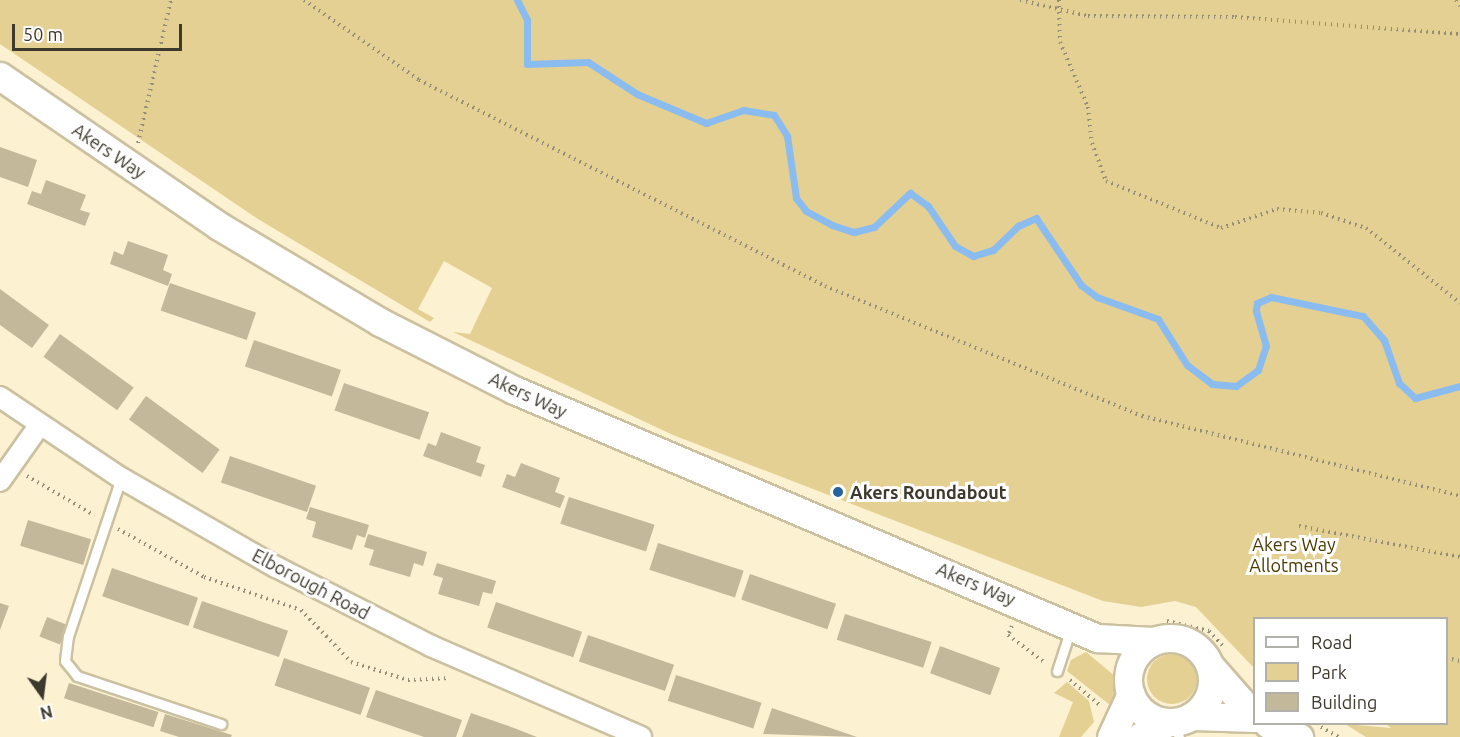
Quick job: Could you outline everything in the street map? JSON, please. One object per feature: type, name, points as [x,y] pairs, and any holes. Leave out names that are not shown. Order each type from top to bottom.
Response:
[{"type":"main road","name":"Akers Way","points":[[0,76],[219,226],[409,336],[587,423],[1097,638],[1129,686]]},
{"type":"main road","name":"Akers Way","points":[[1097,638],[1156,631]]},
{"type":"main road","points":[[1111,737],[1129,686],[1133,660],[1156,631],[1188,642],[1220,662],[1253,715]]},
{"type":"main road","points":[[1178,725],[1210,695],[1220,662]]},
{"type":"main road","points":[[1129,686],[1141,711],[1178,725]]},
{"type":"main road","points":[[1139,737],[1178,725],[1253,717]]},
{"type":"main road","points":[[1272,725],[1299,737]]},
{"type":"street","name":"Elborough Road","points":[[0,397],[39,426],[121,478],[276,567],[484,670],[641,737]]},
{"type":"street","points":[[5,474],[39,426]]},
{"type":"lane","points":[[121,478],[105,521],[65,660],[78,676],[221,724]]},
{"type":"lane","points":[[1057,670],[1072,626]]},
{"type":"path","points":[[137,147],[171,0]]},
{"type":"path","points":[[304,0],[429,85],[825,286],[1142,416],[1460,496]]},
{"type":"path","points":[[1020,0],[1088,16],[1235,17],[1460,34]]},
{"type":"path","points":[[1059,0],[1060,42],[1088,107],[1092,143],[1106,182],[1221,228],[1277,209],[1321,213],[1366,228],[1460,303]]},
{"type":"path","points":[[1456,0],[1460,6]]},
{"type":"path","points":[[129,142],[147,154]]},
{"type":"path","points":[[5,474],[105,521],[204,577],[301,610],[351,662],[408,680],[469,677],[484,670]]},
{"type":"path","points":[[1299,526],[1460,557]]},
{"type":"path","points":[[1156,631],[1209,631],[1220,662]]},
{"type":"path","points":[[1318,725],[1338,737]]},
{"type":"green space","name":"Akers Way Allotments","points":[[0,0],[1460,0],[1460,737],[1366,737],[1347,725],[1391,728],[1387,725],[1448,725],[1448,617],[1253,617],[1253,667],[1196,607],[1175,601],[1141,607],[1103,601],[673,435],[453,332],[470,334],[492,288],[444,261],[418,309],[434,318],[430,322],[258,219],[0,44]]},
{"type":"green space","points":[[1086,652],[1116,677],[1120,688],[1115,709],[1067,671],[1071,660]]},
{"type":"green space","points":[[1172,654],[1190,661],[1197,679],[1190,697],[1172,704],[1154,697],[1147,679],[1154,661]]},
{"type":"green space","points":[[1067,682],[1089,701],[1094,722],[1081,737],[1059,737],[1073,702],[1054,693]]},
{"type":"building","points":[[0,147],[37,160],[28,187],[0,177]]},
{"type":"building","points":[[46,180],[86,195],[80,210],[90,213],[85,226],[27,204],[32,191],[41,194]]},
{"type":"building","points":[[128,241],[168,255],[163,270],[172,274],[168,286],[110,264],[114,251],[123,255]]},
{"type":"building","points":[[170,283],[256,313],[247,340],[161,310]]},
{"type":"building","points":[[0,289],[49,325],[32,348],[0,325]]},
{"type":"building","points":[[60,334],[134,387],[117,410],[44,357]]},
{"type":"building","points":[[254,340],[341,370],[332,396],[245,366]]},
{"type":"building","points":[[344,383],[429,412],[420,440],[335,410]]},
{"type":"building","points":[[146,396],[220,449],[203,473],[129,419]]},
{"type":"building","points":[[441,432],[481,447],[476,462],[485,465],[481,477],[423,456],[428,443],[436,446]]},
{"type":"building","points":[[230,456],[316,486],[307,512],[221,482]]},
{"type":"building","points":[[521,463],[560,478],[555,492],[565,496],[560,508],[502,487],[507,474],[515,477]]},
{"type":"building","points":[[569,497],[655,525],[646,551],[560,524]]},
{"type":"building","points":[[310,507],[369,525],[365,538],[357,535],[352,550],[312,537],[316,522],[306,519]]},
{"type":"building","points":[[28,520],[91,539],[83,565],[20,546]]},
{"type":"building","points":[[368,534],[427,552],[423,566],[414,563],[410,577],[369,565],[374,550],[364,547]]},
{"type":"building","points":[[658,543],[744,571],[735,597],[649,570]]},
{"type":"building","points":[[437,563],[496,581],[492,594],[483,592],[479,606],[438,594],[443,578],[433,575]]},
{"type":"building","points":[[112,568],[198,598],[188,626],[102,596]]},
{"type":"building","points":[[750,574],[836,604],[827,629],[741,600]]},
{"type":"building","points":[[202,601],[288,631],[279,657],[193,627]]},
{"type":"building","points":[[496,602],[582,632],[573,657],[487,628]]},
{"type":"building","points":[[0,603],[9,606],[0,630]]},
{"type":"building","points":[[845,614],[932,642],[923,668],[837,640]]},
{"type":"building","points":[[47,617],[68,625],[60,644],[39,637]]},
{"type":"building","points":[[588,635],[674,665],[665,691],[579,661]]},
{"type":"building","points":[[940,646],[1000,668],[990,695],[930,673]]},
{"type":"building","points":[[284,658],[370,688],[361,715],[275,685]]},
{"type":"building","points":[[676,675],[762,703],[753,728],[668,701]]},
{"type":"building","points":[[69,683],[158,712],[153,727],[64,698]]},
{"type":"building","points":[[376,690],[462,720],[456,737],[424,737],[366,717]]},
{"type":"building","points":[[772,708],[857,737],[763,734]]},
{"type":"building","points":[[471,713],[514,728],[537,737],[462,737]]},
{"type":"building","points":[[165,714],[232,735],[231,737],[179,737],[160,731]]},
{"type":"waterway","points":[[517,0],[527,20],[527,64],[588,62],[637,94],[706,123],[743,110],[774,115],[787,136],[796,198],[806,211],[832,225],[854,232],[874,227],[910,193],[928,206],[955,246],[973,256],[993,250],[1018,226],[1036,218],[1081,285],[1097,297],[1158,319],[1187,365],[1212,384],[1236,386],[1258,370],[1266,346],[1256,310],[1257,303],[1271,297],[1363,316],[1384,340],[1399,383],[1415,398],[1460,386]]},
{"type":"place","name":"Akers Roundabout","points":[[838,492]]}]
